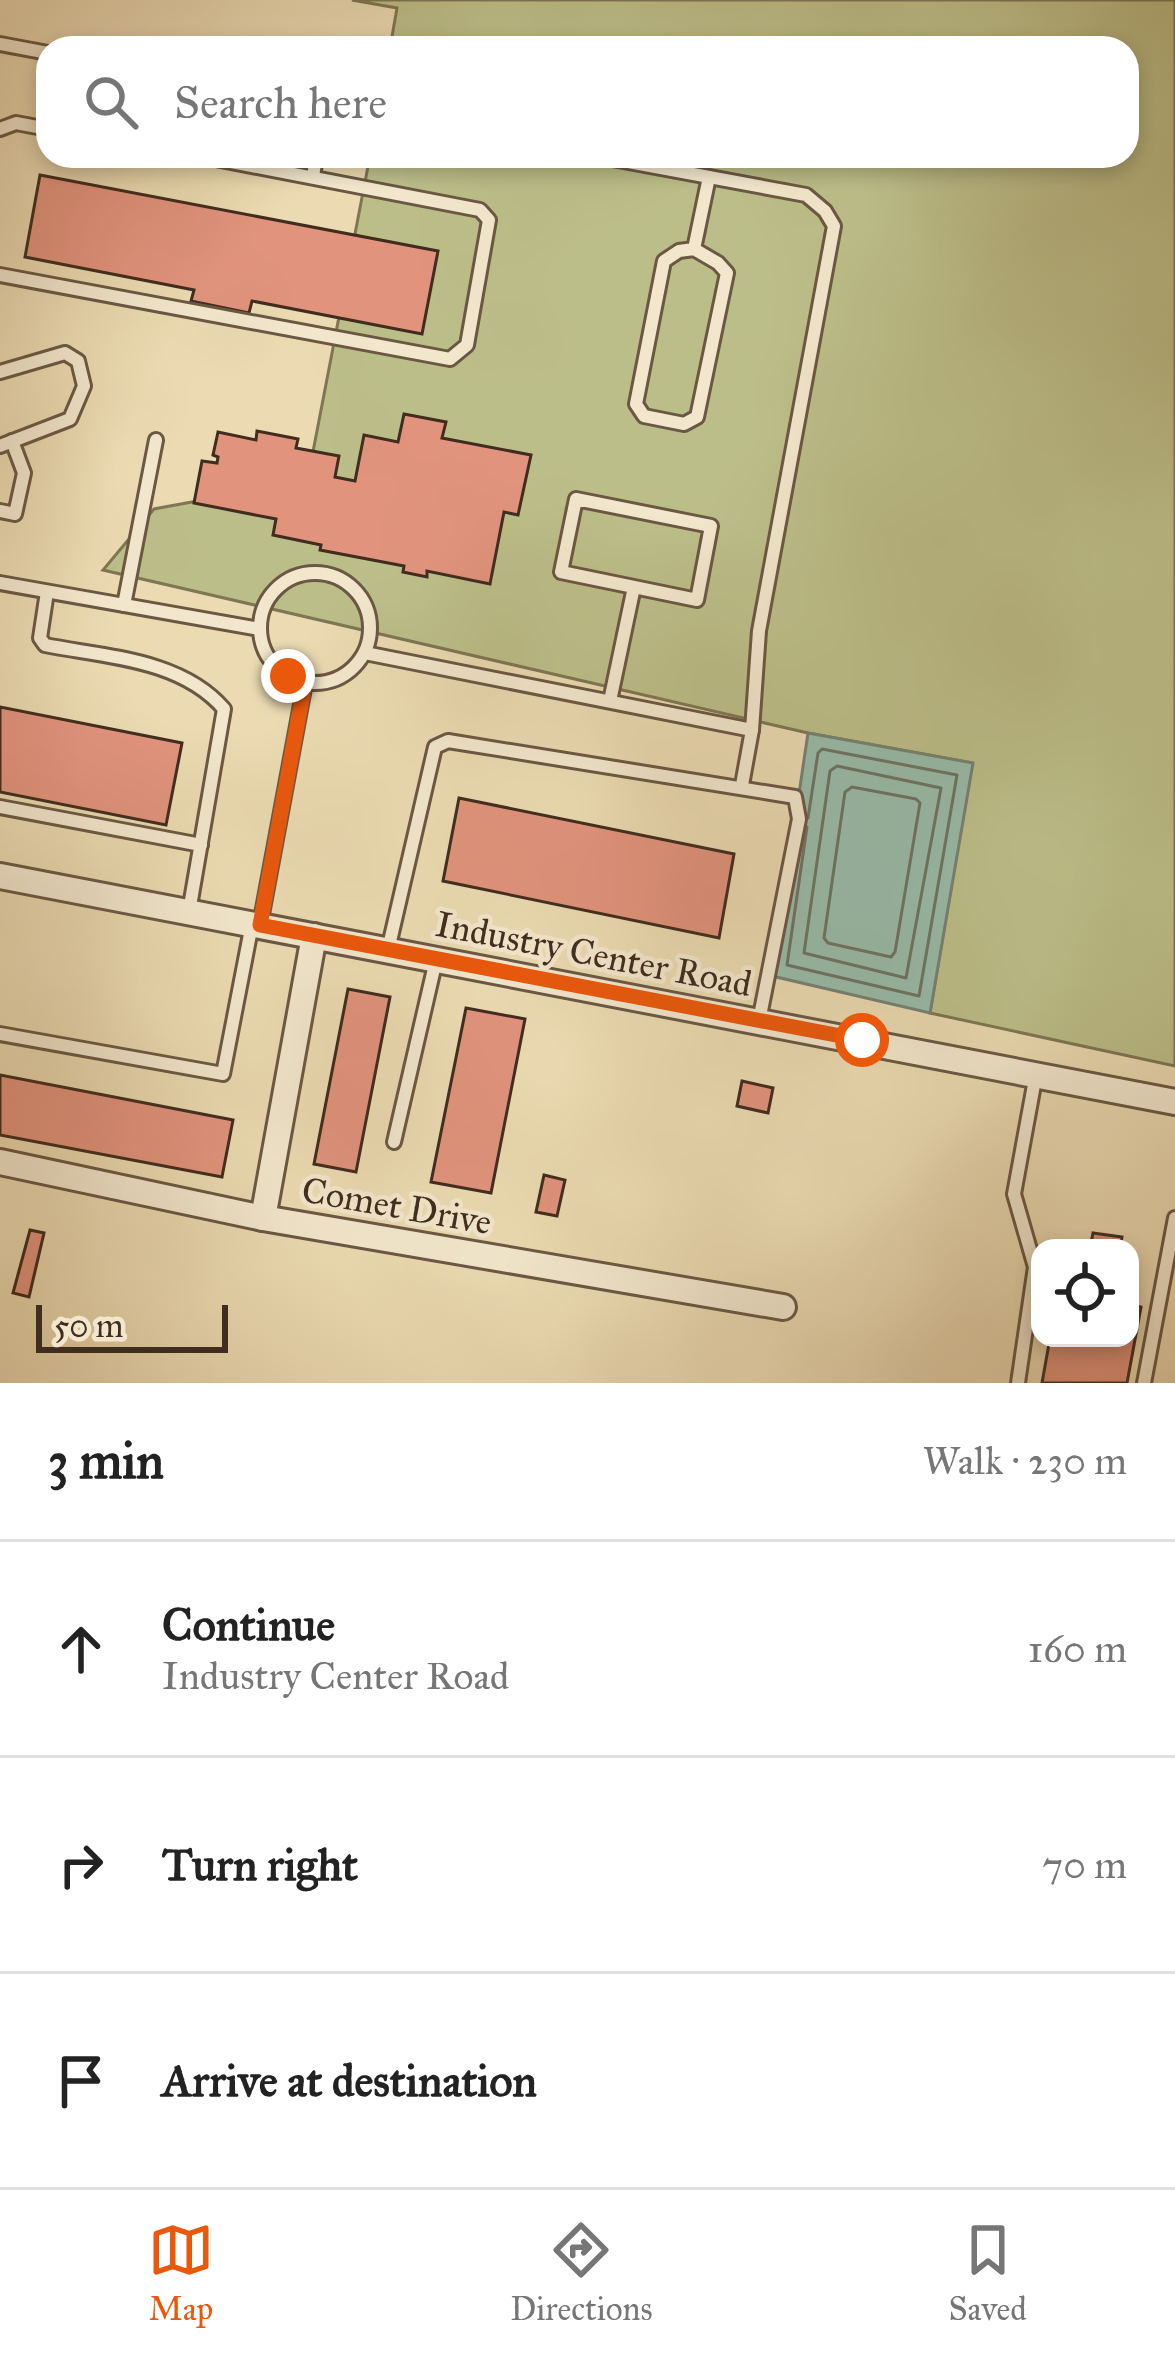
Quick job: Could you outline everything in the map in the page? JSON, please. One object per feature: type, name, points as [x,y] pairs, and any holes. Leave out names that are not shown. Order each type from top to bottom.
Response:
[{"type":"street","name":"Industry Center Road","points":[[0,876],[1175,1102]]},
{"type":"street","points":[[263,1218],[314,936]]},
{"type":"street","name":"Comet Drive","points":[[0,1162],[263,1218],[783,1307]]},
{"type":"lane","points":[[0,44],[36,51]]},
{"type":"lane","points":[[0,129],[16,123],[36,127]]},
{"type":"lane","points":[[0,274],[450,359],[467,345],[489,220],[480,210],[265,168]]},
{"type":"lane","points":[[313,177],[314,168]]},
{"type":"lane","points":[[661,168],[806,195],[834,226],[759,631],[752,730],[742,785]]},
{"type":"lane","points":[[694,250],[709,177]]},
{"type":"lane","points":[[694,250],[727,273],[697,417],[684,424],[644,416],[636,404],[664,261],[679,251],[694,250]]},
{"type":"lane","points":[[0,373],[65,353],[78,361],[84,386],[70,419],[6,443],[24,473],[16,514],[0,511]]},
{"type":"lane","points":[[124,605],[156,440]]},
{"type":"lane","points":[[576,499],[711,526],[698,600],[634,587],[561,572],[576,499]]},
{"type":"lane","points":[[322,573],[354,588],[364,602],[370,619],[365,653],[340,678],[305,683],[288,676],[263,648],[262,610],[286,581],[322,573]]},
{"type":"lane","points":[[0,584],[260,629]]},
{"type":"lane","points":[[610,701],[634,587]]},
{"type":"lane","points":[[46,592],[40,638],[45,645],[161,668],[208,690],[224,709],[189,912]]},
{"type":"lane","points":[[365,653],[752,730]]},
{"type":"lane","points":[[0,1034],[224,1074],[305,683]]},
{"type":"lane","points":[[388,950],[435,747],[448,741],[742,785],[795,797],[799,819],[759,1021]]},
{"type":"lane","points":[[0,807],[200,845]]},
{"type":"lane","points":[[394,1142],[436,960]]},
{"type":"lane","points":[[1018,1383],[1036,1267],[1014,1194],[1036,1075]]},
{"type":"lane","points":[[1144,1383],[1175,1218]]},
{"type":"green space","points":[[352,0],[1175,0],[1175,1066],[930,1013],[972,763],[808,733],[103,570],[154,509],[285,485],[306,488],[368,168],[1139,168],[1139,36],[392,36],[397,8]]},
{"type":"water","points":[[808,733],[973,763],[930,1013],[772,976]]},
{"type":"building","points":[[40,175],[438,251],[422,334],[252,301],[249,313],[191,301],[194,290],[25,257]]},
{"type":"building","points":[[404,414],[446,422],[442,438],[531,455],[518,515],[504,512],[490,584],[427,571],[427,577],[403,572],[404,566],[320,550],[321,545],[273,535],[276,519],[194,503],[202,461],[217,463],[213,455],[218,432],[256,440],[257,431],[298,439],[296,448],[339,456],[335,477],[355,481],[364,435],[398,442]]},
{"type":"building","points":[[0,707],[182,743],[166,825],[0,792]]},
{"type":"building","points":[[459,798],[734,854],[719,938],[443,881]]},
{"type":"building","points":[[348,989],[390,997],[356,1172],[314,1164]]},
{"type":"building","points":[[466,1008],[525,1019],[491,1193],[431,1182]]},
{"type":"building","points":[[0,1075],[233,1120],[222,1177],[0,1135]]},
{"type":"building","points":[[742,1081],[773,1088],[768,1113],[737,1106]]},
{"type":"building","points":[[544,1175],[565,1180],[557,1216],[536,1212]]},
{"type":"building","points":[[30,1230],[44,1233],[29,1297],[13,1293]]},
{"type":"building","points":[[1093,1233],[1122,1237],[1122,1239],[1092,1239]]},
{"type":"building","points":[[1048,1347],[1134,1347],[1127,1383],[1042,1383]]},
{"type":"route","points":[[288,676],[305,683],[260,925],[862,1040]]}]
